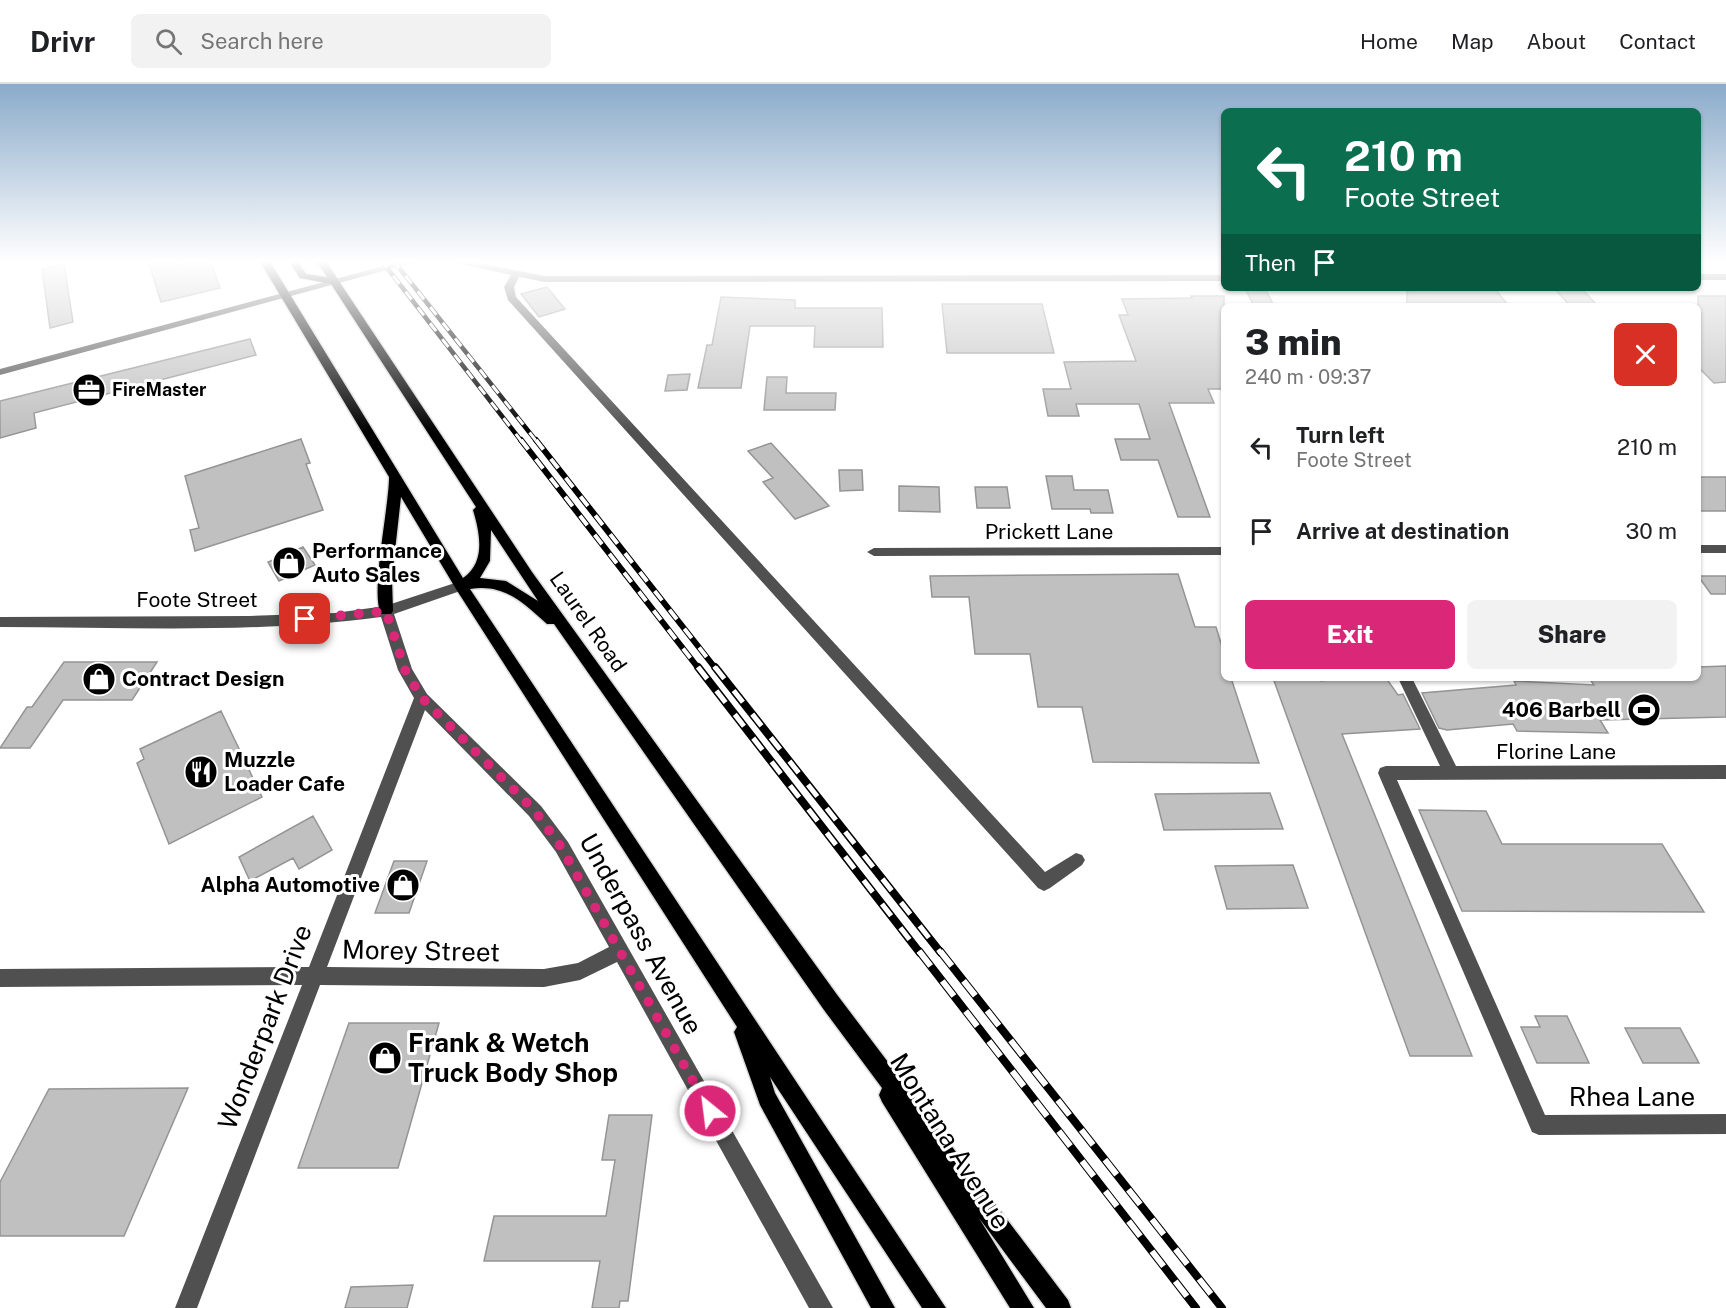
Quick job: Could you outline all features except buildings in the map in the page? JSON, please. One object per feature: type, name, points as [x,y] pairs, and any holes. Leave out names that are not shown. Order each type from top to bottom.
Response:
[{"type":"main road","points":[[298,317],[461,586],[736,1009],[935,1308]]},
{"type":"main road","name":"Laurel Road","points":[[359,317],[472,491],[567,631],[831,1003]]},
{"type":"main road","points":[[386,611],[385,589],[394,514],[395,477]]},
{"type":"main road","points":[[461,586],[480,572],[486,549],[486,538],[472,491]]},
{"type":"main road","points":[[461,586],[489,582],[502,583],[567,631]]},
{"type":"main road","points":[[831,1003],[1059,1308]]},
{"type":"main road","name":"Montana Avenue","points":[[831,1003],[1023,1308]]},
{"type":"main road","points":[[736,1009],[767,1098],[884,1308]]},
{"type":"street","points":[[0,372],[203,317]]},
{"type":"street","points":[[528,317],[1044,883],[1076,860]]},
{"type":"street","points":[[1701,549],[1726,549]]},
{"type":"street","name":"Prickett Lane","points":[[874,552],[1221,551]]},
{"type":"street","name":"Foote Street","points":[[0,622],[256,621],[335,618],[386,611],[461,586]]},
{"type":"street","name":"Underpass Avenue","points":[[386,611],[405,670],[422,698],[547,825],[822,1308]]},
{"type":"street","points":[[1407,681],[1451,773]]},
{"type":"street","name":"Wonderpark Drive","points":[[186,1308],[422,698]]},
{"type":"street","name":"Florine Lane","points":[[1539,1125],[1386,773],[1726,772]]},
{"type":"street","name":"Morey Street","points":[[0,978],[553,977],[580,971],[620,951]]},
{"type":"street","name":"Rhea Lane","points":[[1539,1125],[1726,1124]]},
{"type":"railway","points":[[425,317],[522,442]]},
{"type":"railway","points":[[438,317],[537,442]]},
{"type":"railway","points":[[521,440],[699,669]]},
{"type":"railway","points":[[536,440],[716,669]]},
{"type":"railway","points":[[698,667],[920,953]]},
{"type":"railway","points":[[715,667],[941,953]]},
{"type":"railway","points":[[919,951],[1196,1308]]},
{"type":"railway","points":[[940,951],[1222,1308]]},
{"type":"place","name":"FireMaster","points":[[89,390]]},
{"type":"place","name":"Performance Auto Sales","points":[[289,563]]},
{"type":"place","name":"Contract Design","points":[[99,679]]},
{"type":"place","name":"406 Barbell","points":[[1644,710]]},
{"type":"place","name":"Muzzle Loader Cafe","points":[[201,772]]},
{"type":"place","name":"Alpha Automotive","points":[[403,885]]},
{"type":"place","name":"Frank & Wetch Truck Body Shop","points":[[385,1058]]},
{"type":"route","points":[[305,619],[335,618],[386,611],[405,670],[422,698],[547,825],[710,1111]]}]
